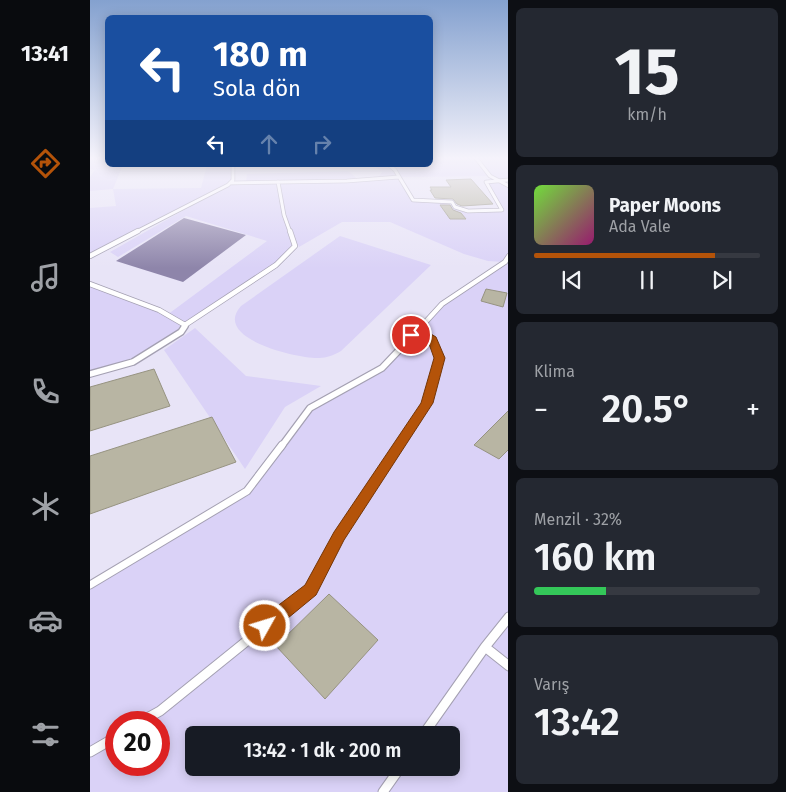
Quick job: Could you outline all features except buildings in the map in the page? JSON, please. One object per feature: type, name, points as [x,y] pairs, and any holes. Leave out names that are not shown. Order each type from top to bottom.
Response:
[{"type":"lane","points":[[90,256],[207,195]]},
{"type":"lane","points":[[90,374],[133,362],[181,332],[185,325],[276,265],[295,246],[284,215],[280,195]]},
{"type":"lane","points":[[410,195],[413,200],[452,202],[455,207],[468,211],[502,210],[493,195]]},
{"type":"lane","points":[[90,585],[247,491],[310,408],[382,368],[442,304],[505,262],[508,256]]},
{"type":"lane","points":[[90,284],[159,310],[185,325]]},
{"type":"lane","points":[[160,711],[310,590],[339,536],[427,403],[440,358],[432,339],[417,329]]},
{"type":"lane","points":[[429,726],[485,647],[508,618]]},
{"type":"lane","points":[[485,647],[508,666]]},
{"type":"lane","points":[[90,752],[105,743]]},
{"type":"lane","points":[[383,792],[394,776]]},
{"type":"shaded area","points":[[114,195],[209,195],[90,256],[90,208],[116,206]]},
{"type":"shaded area","points":[[210,195],[410,195],[413,200],[452,202],[456,206],[468,211],[482,211],[502,210],[493,195],[508,195],[508,792],[90,792],[90,585],[247,491],[310,408],[382,368],[442,304],[504,262],[488,261],[464,254],[390,222],[342,222],[299,247],[287,222],[295,246],[276,265],[185,325],[181,332],[133,362],[90,374],[90,284],[167,315],[267,241],[186,216],[118,257],[110,252]]},
{"type":"shaded area","points":[[184,218],[246,235],[183,282],[116,261]]},
{"type":"shaded area","points":[[340,236],[431,265],[341,351],[330,356],[322,358],[309,357],[278,351],[261,345],[247,337],[238,328],[235,318],[241,306]]},
{"type":"shaded area","points":[[195,328],[246,376],[321,386],[285,407],[245,469],[164,350]]},
{"type":"route","points":[[265,626],[310,590],[339,536],[390,456],[427,403],[440,358],[432,339],[417,329],[411,335]]}]
